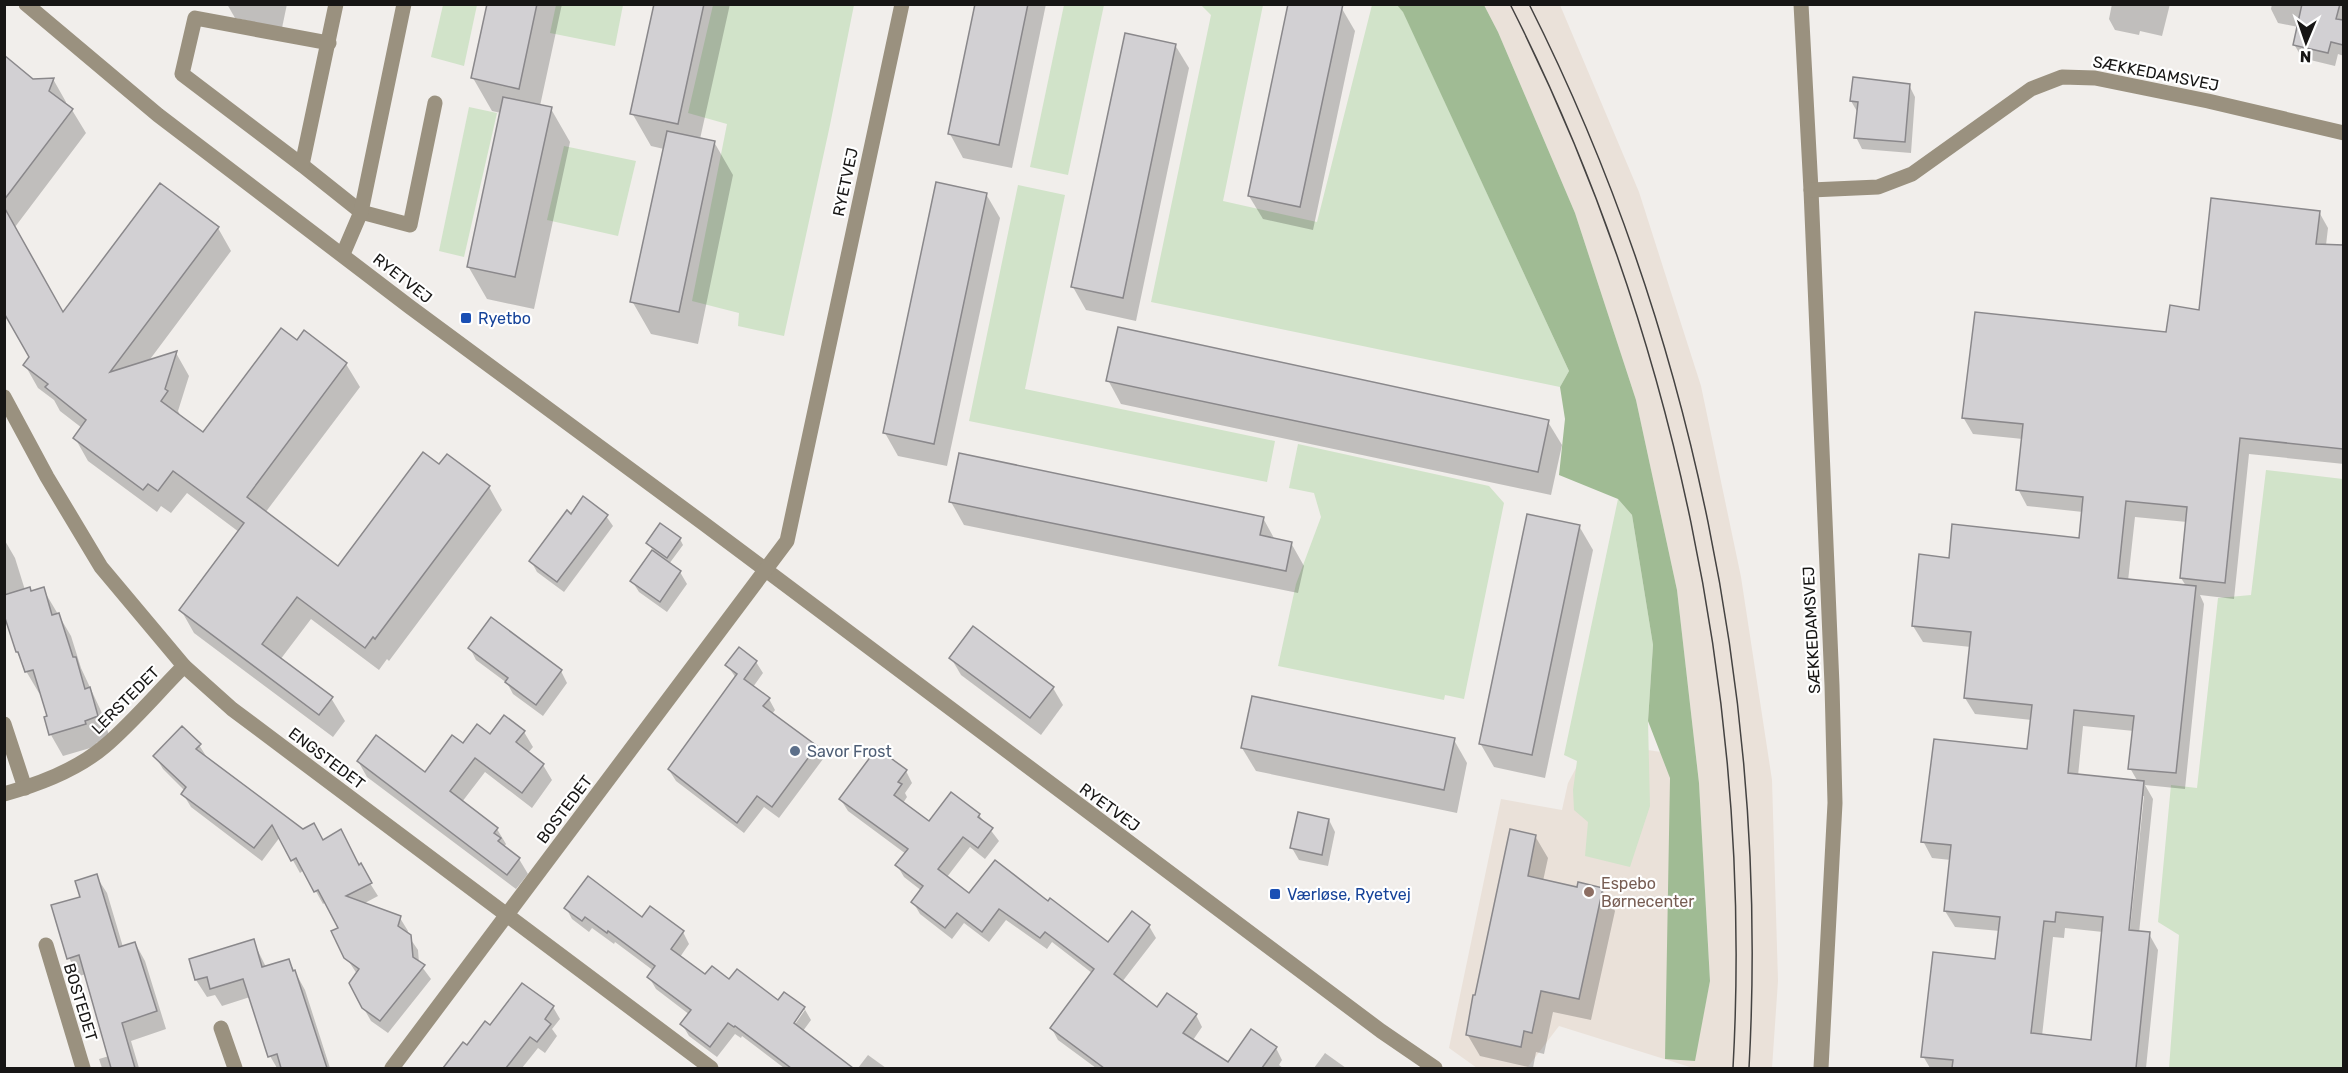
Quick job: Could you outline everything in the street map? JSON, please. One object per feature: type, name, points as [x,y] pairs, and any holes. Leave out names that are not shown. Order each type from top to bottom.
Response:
[{"type":"street","name":"RYETVEJ","points":[[26,4],[158,115],[410,307],[703,523],[765,572],[1381,1031],[1435,1068]]},
{"type":"street","points":[[303,165],[336,4]]},
{"type":"street","points":[[343,254],[361,212],[404,4]]},
{"type":"street","name":"RYETVEJ","points":[[765,572],[787,541],[902,4]]},
{"type":"street","name":"SÆKKEDAMSVEJ","points":[[1801,4],[1832,674],[1834,789],[1821,1068]]},
{"type":"street","points":[[329,43],[195,18],[182,74],[303,165],[361,212],[410,225],[435,103]]},
{"type":"street","name":"SÆKKEDAMSVEJ","points":[[1811,190],[1878,187],[1912,174],[2031,89],[2062,77],[2095,78],[2208,101],[2343,133]]},
{"type":"street","name":"ENGSTEDET","points":[[4,397],[47,477],[101,567],[184,666],[232,709],[711,1068]]},
{"type":"street","name":"BOSTEDET","points":[[392,1068],[765,572]]},
{"type":"street","name":"LERSTEDET","points":[[4,795],[68,771],[104,747],[184,666]]},
{"type":"street","points":[[4,724],[25,789]]},
{"type":"street","name":"BOSTEDET","points":[[46,945],[83,1068]]},
{"type":"street","points":[[221,1028],[235,1068]]},
{"type":"shaded area","points":[[1484,5],[1560,5],[1639,192],[1701,386],[1741,577],[1772,780],[1778,981],[1772,1068],[1693,1068],[1559,1026],[1527,1068],[1477,1068],[1449,1048],[1501,799],[1562,810],[1568,783],[1583,755],[1607,744],[1688,756],[1701,1026],[1710,981],[1699,783],[1677,590],[1636,400],[1575,213],[1498,32]]},
{"type":"green space","points":[[443,5],[477,5],[464,66],[431,57]]},
{"type":"green space","points":[[556,5],[623,5],[615,46],[550,33]]},
{"type":"green space","points":[[713,5],[854,5],[784,336],[738,326],[739,313],[692,301],[727,124],[688,113]]},
{"type":"green space","points":[[1064,5],[1104,5],[1068,175],[1030,167]]},
{"type":"green space","points":[[1201,5],[1263,5],[1223,201],[1317,222],[1372,5],[1397,5],[1403,11],[1569,371],[1560,387],[1151,302],[1211,15]]},
{"type":"green space","points":[[1397,5],[1484,5],[1498,32],[1575,213],[1636,400],[1677,590],[1699,783],[1710,981],[1695,1061],[1665,1059],[1670,778],[1648,721],[1653,645],[1632,515],[1618,499],[1559,475],[1565,419],[1560,387],[1569,371],[1403,12]]},
{"type":"green space","points":[[469,107],[497,113],[464,257],[439,251]]},
{"type":"green space","points":[[564,146],[636,161],[618,236],[547,220]]},
{"type":"green space","points":[[1018,185],[1065,195],[1025,389],[1275,441],[1267,482],[969,421]]},
{"type":"green space","points":[[1298,444],[1489,486],[1504,503],[1464,699],[1445,695],[1444,700],[1278,666],[1296,584],[1321,517],[1314,493],[1289,488]]},
{"type":"green space","points":[[2266,470],[2343,479],[2343,1068],[2169,1068],[2179,935],[2158,922],[2171,785],[2197,788],[2218,598],[2251,595]]},
{"type":"green space","points":[[1618,499],[1632,515],[1653,645],[1648,721],[1650,806],[1630,867],[1585,856],[1588,822],[1574,810],[1573,790],[1577,761],[1564,755]]},
{"type":"building","points":[[487,4],[537,4],[519,89],[471,78]]},
{"type":"building","points":[[654,4],[704,4],[678,124],[630,114]]},
{"type":"building","points":[[975,4],[1028,4],[999,145],[948,134]]},
{"type":"building","points":[[1288,4],[1343,4],[1300,207],[1248,196]]},
{"type":"building","points":[[2302,4],[2340,4],[2336,19],[2343,20],[2343,45],[2331,42],[2328,53],[2293,45]]},
{"type":"building","points":[[1125,33],[1176,44],[1123,298],[1071,287]]},
{"type":"building","points":[[4,55],[33,79],[54,78],[49,91],[73,109],[4,200]]},
{"type":"building","points":[[1853,77],[1910,84],[1905,142],[1854,138],[1858,102],[1850,101]]},
{"type":"building","points":[[503,97],[552,107],[515,277],[467,267]]},
{"type":"building","points":[[667,131],[715,141],[679,312],[630,302]]},
{"type":"building","points":[[936,182],[987,193],[934,444],[883,433]]},
{"type":"building","points":[[160,183],[219,227],[110,372],[177,351],[165,389],[168,391],[161,401],[203,432],[281,328],[297,340],[304,330],[347,363],[247,497],[338,566],[423,452],[439,464],[447,454],[490,486],[375,639],[373,637],[365,648],[297,597],[262,644],[333,697],[319,715],[179,610],[244,523],[173,471],[158,491],[148,484],[143,490],[73,438],[86,420],[45,387],[48,384],[23,365],[29,357],[4,313],[4,207],[63,312]]},
{"type":"building","points":[[2211,198],[2320,211],[2316,244],[2343,245],[2343,449],[2240,438],[2225,583],[2180,578],[2187,507],[2126,501],[2118,578],[2196,586],[2176,773],[2128,769],[2134,716],[2074,710],[2068,773],[2144,781],[2129,930],[2150,932],[2136,1068],[1952,1068],[1953,1060],[1921,1057],[1933,952],[1995,959],[2000,917],[1944,911],[1951,845],[1921,842],[1934,739],[2027,749],[2032,705],[1964,698],[1971,632],[1912,626],[1919,554],[1949,558],[1952,524],[2079,538],[2083,497],[2016,490],[2023,424],[1962,418],[1975,312],[2166,332],[2170,305],[2199,310]],"holes":[[[2056,912],[2103,917],[2091,1040],[2031,1033],[2044,921],[2055,922]]]},
{"type":"building","points":[[1118,327],[1549,420],[1538,472],[1106,381]]},
{"type":"building","points":[[959,453],[1264,517],[1260,535],[1292,542],[1286,571],[949,502]]},
{"type":"building","points":[[583,496],[608,515],[557,582],[529,561],[567,510],[571,514]]},
{"type":"building","points":[[1527,514],[1580,525],[1532,755],[1479,744]]},
{"type":"building","points":[[660,523],[681,538],[667,558],[646,543]]},
{"type":"building","points":[[652,550],[681,571],[660,602],[630,581]]},
{"type":"building","points":[[30,587],[31,591],[44,587],[52,615],[59,613],[73,657],[76,657],[85,689],[90,687],[98,716],[85,721],[86,724],[49,735],[44,717],[47,716],[33,670],[25,672],[4,615],[4,595]]},
{"type":"building","points":[[491,617],[562,670],[536,705],[505,682],[508,678],[468,648]]},
{"type":"building","points":[[973,626],[1054,687],[1030,718],[949,658]]},
{"type":"building","points":[[739,647],[757,661],[744,679],[770,698],[763,706],[817,746],[772,807],[757,796],[737,823],[668,769],[737,674],[725,665]]},
{"type":"building","points":[[1252,696],[1455,738],[1444,790],[1241,748]]},
{"type":"building","points":[[504,715],[525,731],[516,742],[544,764],[522,793],[475,758],[450,791],[498,828],[494,833],[501,838],[498,841],[520,858],[507,875],[357,761],[376,735],[425,772],[452,735],[463,743],[477,724],[490,734]]},
{"type":"building","points":[[182,726],[201,744],[196,749],[303,829],[314,823],[323,840],[341,829],[359,865],[361,863],[372,883],[346,896],[401,916],[398,926],[411,935],[413,957],[425,965],[380,1021],[362,1008],[349,983],[359,969],[344,958],[331,931],[338,928],[318,890],[314,892],[296,858],[291,861],[272,825],[254,848],[181,794],[186,787],[153,756]]},
{"type":"building","points":[[877,748],[907,770],[898,782],[902,784],[894,795],[929,821],[951,792],[980,814],[978,817],[993,828],[978,848],[963,837],[938,869],[969,893],[995,860],[1048,901],[1050,898],[1108,942],[1132,911],[1150,925],[1114,974],[1157,1007],[1167,993],[1197,1014],[1183,1033],[1228,1062],[1251,1029],[1277,1047],[1262,1068],[1104,1068],[1050,1028],[1094,969],[1045,932],[1040,938],[999,909],[982,932],[957,913],[945,928],[911,902],[923,886],[895,865],[908,849],[839,799]]},
{"type":"building","points":[[1298,812],[1329,819],[1322,855],[1290,848]]},
{"type":"building","points":[[1510,829],[1536,835],[1528,876],[1577,887],[1578,882],[1603,888],[1579,999],[1541,991],[1532,1033],[1524,1031],[1521,1047],[1466,1035]]},
{"type":"building","points":[[97,874],[119,947],[135,942],[157,1011],[122,1023],[135,1068],[111,1068],[79,955],[67,959],[51,905],[80,897],[75,881]]},
{"type":"building","points":[[588,876],[642,917],[650,906],[684,931],[671,949],[705,974],[712,966],[729,979],[737,969],[778,1000],[784,992],[805,1007],[794,1023],[853,1068],[791,1068],[728,1023],[710,1047],[680,1024],[691,1010],[647,977],[655,966],[608,931],[607,933],[585,917],[582,921],[564,908]]},
{"type":"building","points":[[254,939],[262,967],[289,959],[293,971],[295,970],[327,1068],[281,1068],[277,1054],[268,1057],[243,979],[210,989],[207,977],[195,980],[189,959]]},
{"type":"building","points":[[522,983],[554,1006],[545,1019],[551,1024],[537,1042],[530,1037],[506,1068],[443,1068],[463,1042],[467,1045],[485,1021],[490,1025]]},
{"type":"tram line","points":[[1510,4],[1568,128],[1617,257],[1658,388],[1691,522],[1715,658],[1730,794],[1736,931],[1733,1068]]},
{"type":"tram line","points":[[1529,4],[1586,128],[1635,257],[1676,388],[1708,522],[1731,658],[1746,794],[1752,931],[1749,1068]]},
{"type":"place","name":"Ryetbo","points":[[466,318]]},
{"type":"place","name":"Savor Frost","points":[[795,751]]},
{"type":"place","name":"Espebo Børnecenter","points":[[1589,892]]},
{"type":"place","name":"Værløse, Ryetvej","points":[[1275,894]]}]
